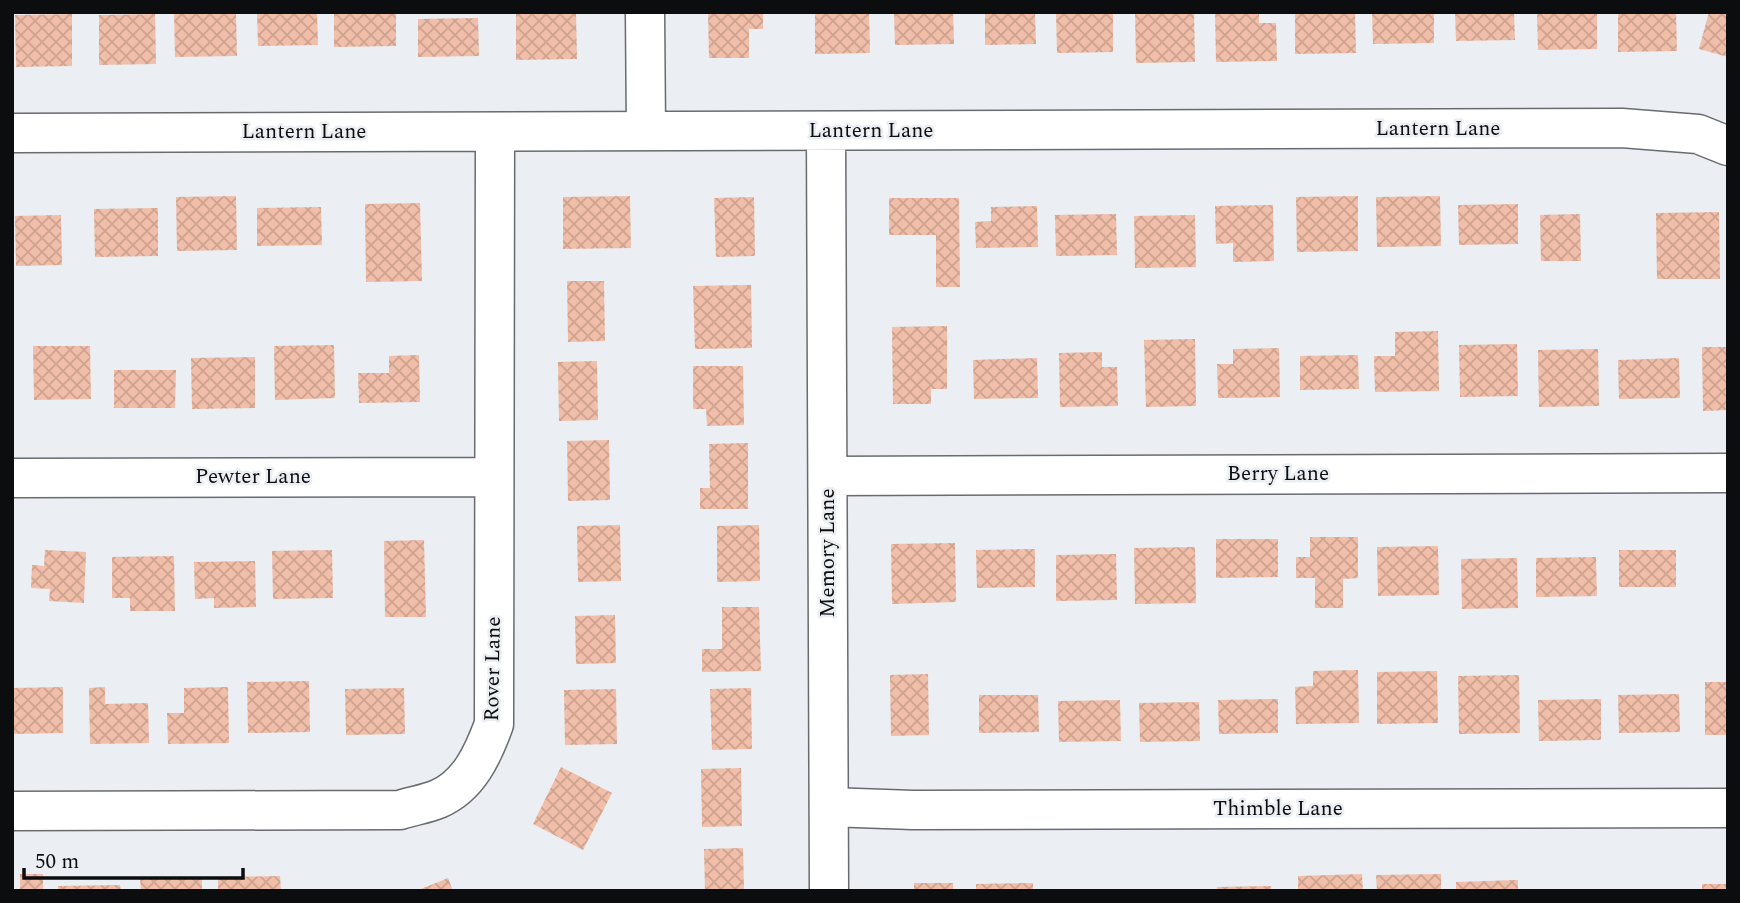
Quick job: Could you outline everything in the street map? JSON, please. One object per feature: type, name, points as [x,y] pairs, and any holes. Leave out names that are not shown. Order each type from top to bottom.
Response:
[{"type":"street","points":[[645,12],[646,131]]},
{"type":"street","name":"Lantern Lane","points":[[12,133],[1622,128],[1698,134],[1728,146]]},
{"type":"street","name":"Rover Lane","points":[[12,811],[400,810],[440,799],[466,778],[482,756],[494,724],[495,132]]},
{"type":"street","name":"Memory Lane","points":[[826,132],[830,891]]},
{"type":"street","name":"Berry Lane","points":[[828,476],[1728,473]]},
{"type":"street","name":"Pewter Lane","points":[[12,478],[494,477]]},
{"type":"street","name":"Thimble Lane","points":[[829,807],[913,810],[1728,808]]},
{"type":"building","points":[[174,12],[236,12],[237,56],[175,57]]},
{"type":"building","points":[[257,12],[317,12],[318,45],[258,46]]},
{"type":"building","points":[[334,12],[396,12],[396,46],[334,47]]},
{"type":"building","points":[[516,12],[576,12],[577,59],[516,60]]},
{"type":"building","points":[[708,12],[763,12],[763,29],[749,29],[749,58],[709,58]]},
{"type":"building","points":[[815,12],[869,12],[870,53],[815,54]]},
{"type":"building","points":[[894,12],[953,12],[954,44],[895,45]]},
{"type":"building","points":[[985,12],[1035,12],[1036,44],[985,45]]},
{"type":"building","points":[[1056,12],[1113,12],[1113,52],[1057,53]]},
{"type":"building","points":[[1194,12],[1195,62],[1136,63],[1135,13]]},
{"type":"building","points":[[1215,12],[1259,12],[1259,23],[1276,23],[1277,61],[1216,62]]},
{"type":"building","points":[[1295,12],[1355,12],[1356,53],[1295,54]]},
{"type":"building","points":[[1372,12],[1434,12],[1434,43],[1373,44]]},
{"type":"building","points":[[1514,12],[1515,40],[1456,41],[1455,13]]},
{"type":"building","points":[[1537,12],[1597,12],[1597,49],[1538,50]]},
{"type":"building","points":[[1618,12],[1676,12],[1677,51],[1618,52]]},
{"type":"building","points":[[1709,12],[1728,12],[1728,57],[1699,49]]},
{"type":"building","points":[[72,14],[72,66],[16,67],[15,15]]},
{"type":"building","points":[[155,14],[156,64],[99,65],[99,15]]},
{"type":"building","points":[[478,18],[479,56],[418,57],[418,19]]},
{"type":"building","points":[[236,196],[237,250],[177,251],[176,197]]},
{"type":"building","points":[[630,196],[631,248],[563,249],[563,197]]},
{"type":"building","points":[[1358,196],[1358,251],[1297,252],[1296,197]]},
{"type":"building","points":[[1440,196],[1441,246],[1377,247],[1376,197]]},
{"type":"building","points":[[754,197],[755,256],[716,257],[714,198]]},
{"type":"building","points":[[889,198],[959,198],[960,287],[936,287],[936,235],[889,235]]},
{"type":"building","points":[[420,203],[422,281],[366,282],[365,204]]},
{"type":"building","points":[[1518,204],[1518,244],[1459,245],[1458,205]]},
{"type":"building","points":[[1273,205],[1274,261],[1233,262],[1233,243],[1216,244],[1215,206]]},
{"type":"building","points":[[1037,206],[1038,247],[976,248],[975,222],[991,221],[991,207]]},
{"type":"building","points":[[321,207],[322,245],[257,246],[257,208]]},
{"type":"building","points":[[158,208],[158,256],[95,257],[94,209]]},
{"type":"building","points":[[1719,212],[1720,279],[1657,279],[1656,213]]},
{"type":"building","points":[[1116,214],[1117,255],[1056,256],[1055,215]]},
{"type":"building","points":[[1580,214],[1581,261],[1541,261],[1540,215]]},
{"type":"building","points":[[61,215],[62,265],[16,266],[15,216]]},
{"type":"building","points":[[1195,215],[1196,267],[1135,268],[1134,216]]},
{"type":"building","points":[[567,281],[604,281],[605,341],[568,342]]},
{"type":"building","points":[[751,285],[752,348],[695,349],[693,286]]},
{"type":"building","points":[[947,326],[947,389],[931,389],[931,404],[893,404],[892,327]]},
{"type":"building","points":[[1438,331],[1439,391],[1375,392],[1374,356],[1395,356],[1395,332]]},
{"type":"building","points":[[1195,339],[1196,406],[1146,407],[1144,340]]},
{"type":"building","points":[[1517,344],[1518,396],[1460,397],[1459,345]]},
{"type":"building","points":[[334,345],[335,398],[275,400],[274,346]]},
{"type":"building","points":[[33,346],[90,346],[91,399],[34,400]]},
{"type":"building","points":[[1702,347],[1728,347],[1728,410],[1703,411]]},
{"type":"building","points":[[1279,348],[1280,397],[1218,398],[1217,364],[1233,364],[1233,349]]},
{"type":"building","points":[[1598,349],[1599,406],[1539,407],[1538,350]]},
{"type":"building","points":[[1102,352],[1102,367],[1117,367],[1118,406],[1060,407],[1059,353]]},
{"type":"building","points":[[419,355],[420,402],[359,403],[358,373],[389,373],[389,356]]},
{"type":"building","points":[[1358,355],[1359,389],[1300,390],[1300,356]]},
{"type":"building","points":[[255,357],[255,408],[192,409],[191,358]]},
{"type":"building","points":[[1037,358],[1038,398],[974,399],[973,360]]},
{"type":"building","points":[[1679,358],[1680,398],[1619,399],[1618,360]]},
{"type":"building","points":[[597,361],[598,420],[559,421],[558,362]]},
{"type":"building","points":[[693,366],[743,366],[744,425],[707,426],[706,409],[693,409]]},
{"type":"building","points":[[114,370],[176,370],[175,408],[114,408]]},
{"type":"building","points":[[609,440],[610,500],[568,501],[567,441]]},
{"type":"building","points":[[748,443],[748,509],[700,509],[700,488],[710,488],[709,444]]},
{"type":"building","points":[[620,525],[621,581],[578,582],[577,526]]},
{"type":"building","points":[[759,525],[760,581],[717,582],[717,526]]},
{"type":"building","points":[[1310,537],[1358,537],[1358,578],[1343,579],[1343,608],[1315,608],[1315,578],[1296,578],[1296,557],[1310,557]]},
{"type":"building","points":[[1216,539],[1278,539],[1278,577],[1216,578]]},
{"type":"building","points":[[424,540],[426,617],[385,617],[384,541]]},
{"type":"building","points":[[955,543],[956,602],[892,604],[891,544]]},
{"type":"building","points":[[1438,546],[1439,595],[1378,596],[1377,547]]},
{"type":"building","points":[[1195,547],[1196,603],[1135,604],[1134,548]]},
{"type":"building","points":[[1035,549],[1035,587],[977,588],[976,550]]},
{"type":"building","points":[[45,550],[86,552],[84,603],[49,601],[50,589],[31,588],[32,565],[44,566]]},
{"type":"building","points":[[332,550],[333,598],[273,599],[272,551]]},
{"type":"building","points":[[1619,550],[1676,550],[1676,587],[1619,587]]},
{"type":"building","points":[[1116,554],[1117,600],[1056,601],[1056,555]]},
{"type":"building","points":[[174,556],[175,611],[130,611],[130,598],[112,598],[112,557]]},
{"type":"building","points":[[1596,557],[1597,596],[1536,597],[1536,558]]},
{"type":"building","points":[[1517,558],[1518,608],[1462,609],[1461,559]]},
{"type":"building","points":[[255,561],[256,607],[214,608],[214,598],[195,599],[194,562]]},
{"type":"building","points":[[722,607],[759,607],[761,671],[702,672],[702,649],[722,649]]},
{"type":"building","points":[[615,615],[616,663],[576,664],[575,616]]},
{"type":"building","points":[[1358,670],[1359,723],[1296,724],[1295,687],[1313,686],[1313,671]]},
{"type":"building","points":[[1437,671],[1438,723],[1377,724],[1377,672]]},
{"type":"building","points":[[928,674],[929,735],[891,736],[890,675]]},
{"type":"building","points":[[1519,675],[1520,733],[1459,734],[1458,676]]},
{"type":"building","points":[[309,681],[310,732],[248,733],[247,682]]},
{"type":"building","points":[[1705,682],[1728,682],[1728,735],[1705,735]]},
{"type":"building","points":[[63,687],[63,733],[12,734],[12,688]]},
{"type":"building","points":[[105,687],[105,704],[148,703],[149,743],[90,744],[89,688]]},
{"type":"building","points":[[228,687],[229,743],[168,744],[167,713],[184,713],[184,688]]},
{"type":"building","points":[[404,688],[405,734],[346,735],[345,689]]},
{"type":"building","points":[[751,688],[752,749],[712,750],[710,689]]},
{"type":"building","points":[[616,689],[617,744],[565,745],[564,690]]},
{"type":"building","points":[[1679,694],[1680,732],[1619,733],[1618,695]]},
{"type":"building","points":[[979,695],[1038,695],[1039,732],[979,733]]},
{"type":"building","points":[[1278,699],[1278,733],[1219,734],[1218,700]]},
{"type":"building","points":[[1601,699],[1601,740],[1539,741],[1538,700]]},
{"type":"building","points":[[1120,700],[1121,741],[1059,742],[1058,701]]},
{"type":"building","points":[[1199,702],[1200,741],[1140,742],[1139,703]]},
{"type":"building","points":[[561,767],[612,793],[583,850],[533,824]]},
{"type":"building","points":[[741,768],[742,826],[702,827],[701,769]]},
{"type":"building","points":[[743,848],[744,891],[705,891],[704,849]]},
{"type":"building","points":[[20,874],[43,874],[43,891],[20,891]]},
{"type":"building","points":[[1362,874],[1363,891],[1298,891],[1298,876]]},
{"type":"building","points":[[1441,874],[1441,891],[1377,891],[1376,875]]},
{"type":"building","points":[[280,876],[281,891],[218,891],[218,877]]},
{"type":"building","points":[[202,877],[202,891],[141,891],[140,878]]},
{"type":"building","points":[[448,878],[453,891],[416,891]]},
{"type":"building","points":[[1518,880],[1518,891],[1456,891],[1456,882]]},
{"type":"building","points":[[914,883],[953,883],[953,891],[914,891]]},
{"type":"building","points":[[1033,883],[1033,891],[976,891],[976,884]]},
{"type":"building","points":[[1702,884],[1728,884],[1728,891],[1702,891]]},
{"type":"building","points":[[120,885],[121,891],[58,891],[58,886]]},
{"type":"building","points":[[1271,886],[1271,891],[1217,891],[1217,887]]}]
